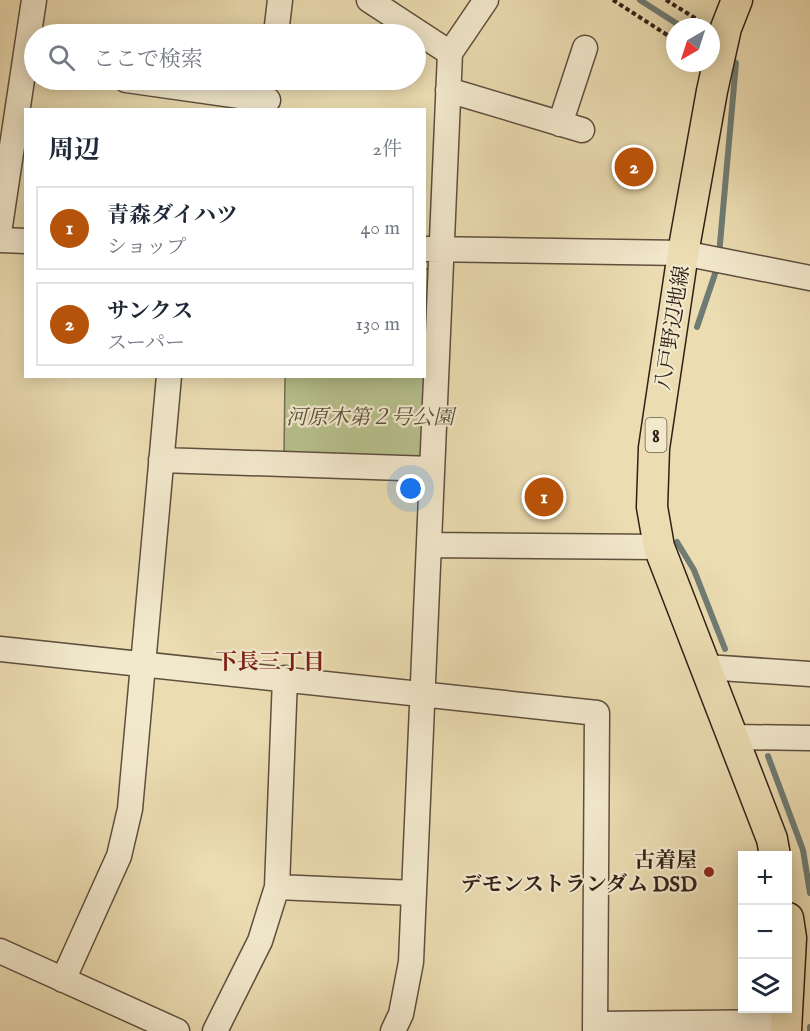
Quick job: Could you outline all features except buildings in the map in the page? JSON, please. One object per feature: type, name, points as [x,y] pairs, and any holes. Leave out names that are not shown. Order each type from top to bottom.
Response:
[{"type":"main road","name":"八戸野辺地線","points":[[737,0],[726,28],[712,91],[683,253],[654,448],[652,507],[659,547],[734,737],[772,839],[774,851]]},
{"type":"main road","points":[[786,1026],[790,959]]},
{"type":"street","points":[[32,24],[34,0]]},
{"type":"street","points":[[277,24],[280,0]]},
{"type":"street","points":[[369,0],[406,24]]},
{"type":"street","points":[[393,1031],[401,1014],[411,962],[432,469],[433,249],[450,53],[486,0]]},
{"type":"street","points":[[426,37],[450,53]]},
{"type":"street","points":[[448,90],[571,127],[585,48]]},
{"type":"street","points":[[0,225],[25,90]]},
{"type":"street","points":[[215,90],[268,96]]},
{"type":"street","points":[[0,240],[24,241]]},
{"type":"street","points":[[433,249],[683,253],[810,278]]},
{"type":"street","points":[[63,980],[119,856],[130,809],[169,378]]},
{"type":"street","points":[[161,460],[432,469]]},
{"type":"street","points":[[429,545],[659,547]]},
{"type":"street","points":[[0,649],[422,692],[597,713],[596,1027],[786,1026]]},
{"type":"street","points":[[706,668],[810,674]]},
{"type":"street","points":[[215,1031],[260,941],[277,886],[285,678]]},
{"type":"street","points":[[734,737],[810,738]]},
{"type":"street","points":[[277,886],[414,893]]},
{"type":"street","points":[[0,951],[177,1031]]},
{"type":"path","points":[[613,0],[666,34]]},
{"type":"path","points":[[666,0],[695,18]]},
{"type":"green space","name":"河原木第２号公園","points":[[426,269],[431,269],[424,460],[284,456],[285,378],[426,378]]},
{"type":"waterway","points":[[640,0],[668,18]]},
{"type":"waterway","points":[[719,255],[736,63],[729,58]]},
{"type":"waterway","points":[[697,327],[718,265]]},
{"type":"waterway","points":[[677,542],[694,570],[725,649]]},
{"type":"waterway","points":[[768,756],[803,850],[810,893]]},
{"type":"place","name":"サンクス","points":[[634,167]]},
{"type":"place","name":"青森ダイハツ","points":[[544,497]]},
{"type":"place","name":"古着屋 デモンストランダム DSD","points":[[709,872]]},
{"type":"district","name":"下長三丁目","points":[[270,661]]}]
